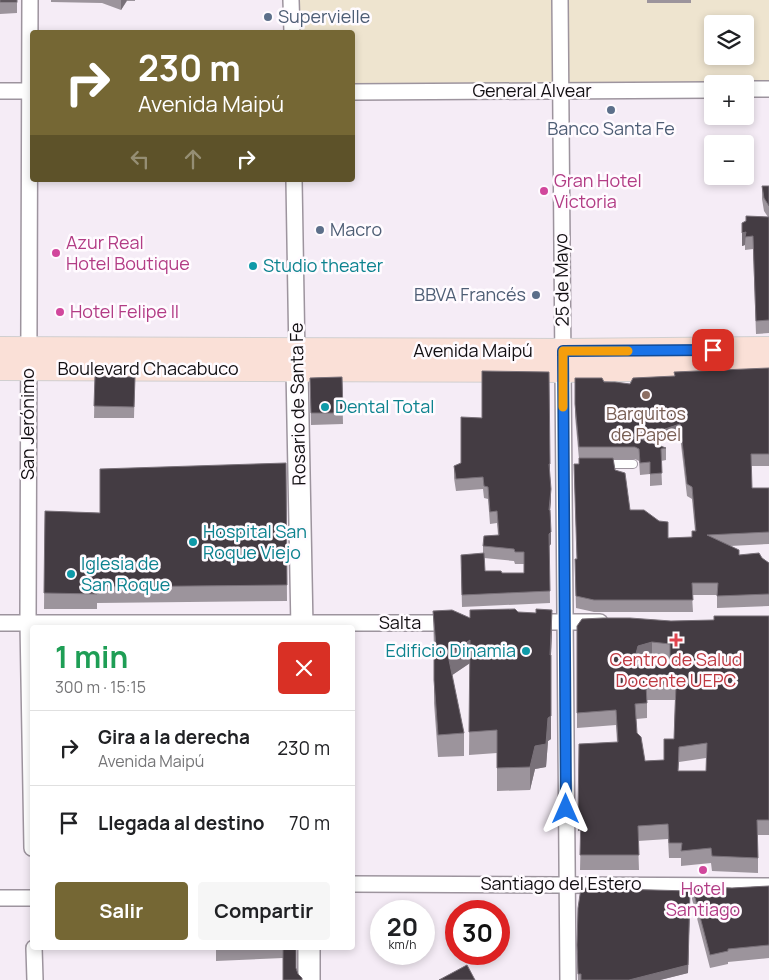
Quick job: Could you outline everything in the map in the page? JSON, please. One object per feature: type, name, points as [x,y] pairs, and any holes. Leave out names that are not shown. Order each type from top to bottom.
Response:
[{"type":"main road","name":"Boulevard Chacabuco","points":[[0,350],[28,359],[296,360]]},
{"type":"main road","name":"Avenida Maipú","points":[[562,361],[769,350]]},
{"type":"main road","name":"Boulevard Chacabuco","points":[[0,368],[28,359]]},
{"type":"main road","name":"Avenida Maipú","points":[[296,360],[562,361],[769,367]]},
{"type":"street","name":"San Jerónimo","points":[[30,0],[30,30]]},
{"type":"street","points":[[291,0],[292,30]]},
{"type":"street","name":"25 de Mayo","points":[[560,0],[562,361],[568,465],[565,622],[568,980]]},
{"type":"street","points":[[754,90],[769,89]]},
{"type":"street","name":"General Alvear","points":[[355,92],[704,90]]},
{"type":"street","points":[[0,92],[30,91]]},
{"type":"street","name":"San Jerónimo","points":[[30,180],[28,359],[30,736]]},
{"type":"street","name":"Rosario de Santa Fe","points":[[294,182],[302,625]]},
{"type":"street","name":"Salta","points":[[344,625],[468,622]]},
{"type":"street","points":[[516,622],[614,622]]},
{"type":"street","name":"Salta","points":[[0,623],[211,625]]},
{"type":"street","name":"Santiago del Estero","points":[[355,884],[769,886]]},
{"type":"street","points":[[0,898],[30,898]]},
{"type":"street","points":[[34,950],[35,980]]},
{"type":"street","points":[[309,950],[309,980]]},
{"type":"lane","points":[[593,465],[633,464]]},
{"type":"shaded area","points":[[291,0],[769,0],[769,89],[754,86],[754,75],[704,75],[704,84],[355,92],[355,30],[292,30]]},
{"type":"building","points":[[0,0],[17,0],[17,2],[0,2]]},
{"type":"building","points":[[762,186],[769,186],[769,206],[764,198]]},
{"type":"building","points":[[746,216],[769,217],[769,320],[756,321],[753,236],[745,237],[746,232],[742,233],[742,223],[746,221]]},
{"type":"building","points":[[769,368],[769,454],[751,454],[752,488],[769,488],[769,532],[707,535],[739,550],[739,555],[759,553],[769,563],[769,594],[717,596],[718,583],[692,583],[693,600],[594,600],[576,596],[575,559],[577,559],[574,464],[579,464],[579,458],[613,458],[615,470],[625,473],[630,510],[644,510],[659,521],[668,522],[668,538],[692,537],[692,531],[696,531],[692,487],[687,484],[680,424],[638,438],[666,448],[661,449],[662,473],[650,474],[650,462],[640,463],[639,449],[635,447],[579,447],[575,404],[575,378],[602,378],[604,382],[630,384],[633,378],[675,376],[674,372]]},
{"type":"building","points":[[482,371],[549,372],[550,591],[462,595],[461,555],[484,553],[485,571],[524,573],[524,552],[515,552],[514,549],[483,546],[484,536],[499,535],[497,511],[490,512],[488,487],[484,486],[483,477],[456,479],[454,466],[461,463],[461,417],[482,418]]},
{"type":"building","points":[[95,376],[135,377],[134,407],[94,406]]},
{"type":"building","name":"Dental Total","points":[[342,377],[343,413],[311,413],[310,378]]},
{"type":"building","name":"Hospital San Roque Viejo","points":[[286,463],[287,585],[97,587],[97,594],[44,593],[45,511],[100,513],[100,469]]},
{"type":"building","points":[[515,609],[518,612],[536,613],[536,609],[552,610],[550,655],[551,716],[548,718],[546,744],[535,746],[530,767],[497,768],[497,730],[469,732],[470,640],[448,655],[464,733],[438,735],[434,680],[434,654],[436,646],[433,611],[452,610],[470,618],[470,610]]},
{"type":"building","points":[[714,616],[769,616],[769,820],[757,820],[758,858],[712,856],[711,848],[681,851],[682,843],[669,843],[668,824],[638,826],[639,855],[580,855],[581,815],[578,816],[579,744],[618,742],[616,710],[577,713],[577,626],[582,619],[603,618],[671,621],[714,620]],"holes":[[[652,642],[670,644],[670,664],[633,665],[638,646]],[[646,685],[676,685],[674,739],[664,739],[664,760],[645,761],[641,737],[637,733],[635,704],[647,703]],[[707,743],[706,771],[678,771],[679,747]]]},
{"type":"building","points":[[692,886],[732,888],[769,886],[769,945],[728,949],[728,951],[710,955]]},
{"type":"building","points":[[581,888],[690,891],[688,965],[629,980],[581,980],[581,974],[578,974],[577,945],[578,908]]},
{"type":"building","points":[[283,950],[296,950],[296,968],[302,980],[283,980]]},
{"type":"building","points":[[467,965],[475,980],[439,980]]},
{"type":"slow traffic","points":[[563,407],[563,351],[628,351]]},
{"type":"place","name":"Supervielle","points":[[268,17]]},
{"type":"place","name":"Banco Santa Fe","points":[[611,110]]},
{"type":"place","name":"Gran Hotel Victoria","points":[[544,191]]},
{"type":"place","name":"Macro","points":[[320,230]]},
{"type":"place","name":"Azur Real Hotel Boutique","points":[[56,253]]},
{"type":"place","name":"Studio theater","points":[[253,266]]},
{"type":"place","name":"BBVA Francés","points":[[536,295]]},
{"type":"place","name":"Hotel Felipe II","points":[[60,312]]},
{"type":"place","name":"Barquitos de Papel","points":[[646,395]]},
{"type":"place","name":"Dental Total","points":[[325,407]]},
{"type":"place","name":"Hospital San Roque Viejo","points":[[193,542]]},
{"type":"place","name":"Iglesia de San Roque","points":[[71,574]]},
{"type":"place","name":"Centro de Salud Docente UEPC","points":[[676,640]]},
{"type":"place","name":"Edificio Dinamia","points":[[526,651]]},
{"type":"place","name":"Hotel Santiago","points":[[703,870]]},
{"type":"route","points":[[566,809],[563,351],[713,350]]}]
